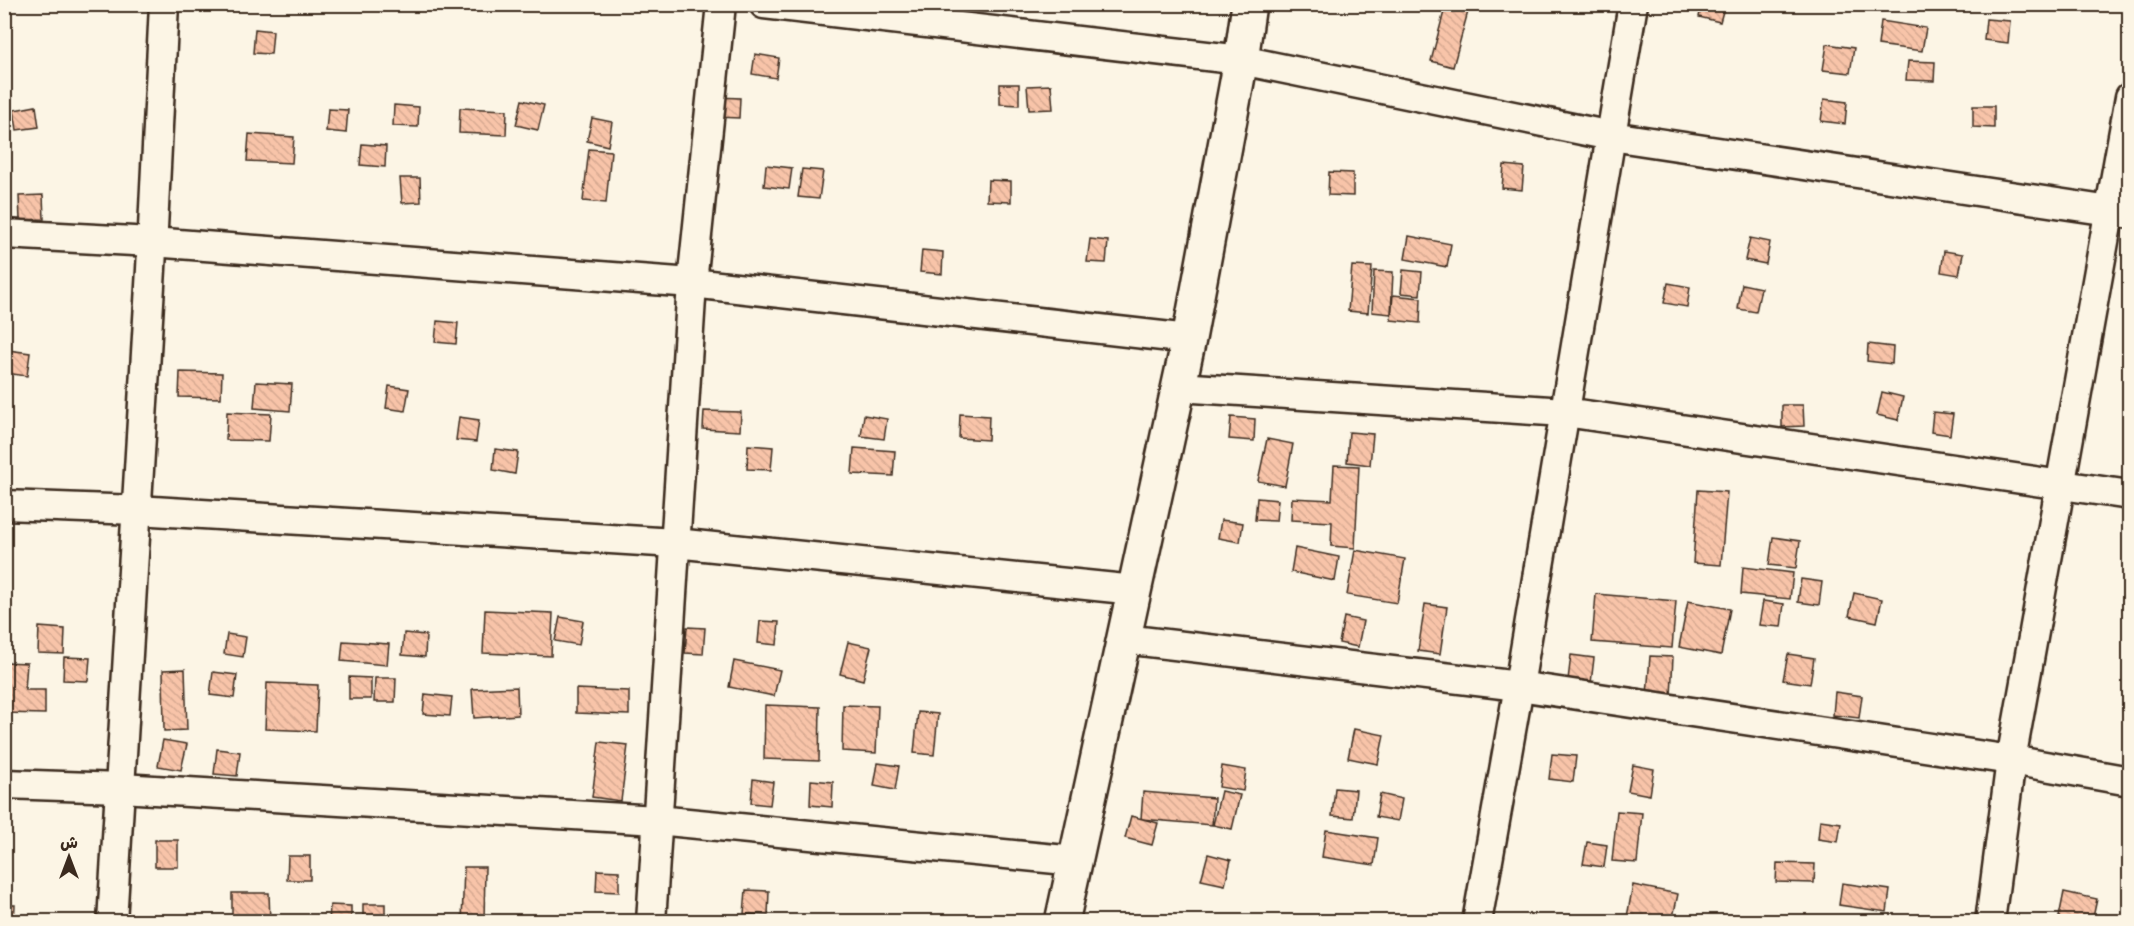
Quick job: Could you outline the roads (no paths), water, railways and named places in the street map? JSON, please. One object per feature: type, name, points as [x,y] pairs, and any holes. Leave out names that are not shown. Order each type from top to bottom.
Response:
[{"type":"street","points":[[112,921],[164,4]]},
{"type":"street","points":[[651,921],[692,283],[722,4]]},
{"type":"street","points":[[764,4],[1241,60],[1611,136],[2119,212]]},
{"type":"street","points":[[1062,921],[1189,339],[1241,60],[1249,4]]},
{"type":"street","points":[[1477,921],[1519,686],[1633,4]]},
{"type":"street","points":[[1990,921],[2011,760],[2060,484],[2119,212],[2130,97]]},
{"type":"street","points":[[4,234],[152,242],[692,283],[1189,339]]},
{"type":"street","points":[[1178,387],[1565,412],[2130,495]]},
{"type":"street","points":[[4,505],[137,510],[675,543],[1135,590]]},
{"type":"street","points":[[1124,639],[1519,686],[2011,760],[2130,781]]},
{"type":"street","points":[[4,784],[121,788],[657,820],[1076,861]]}]
